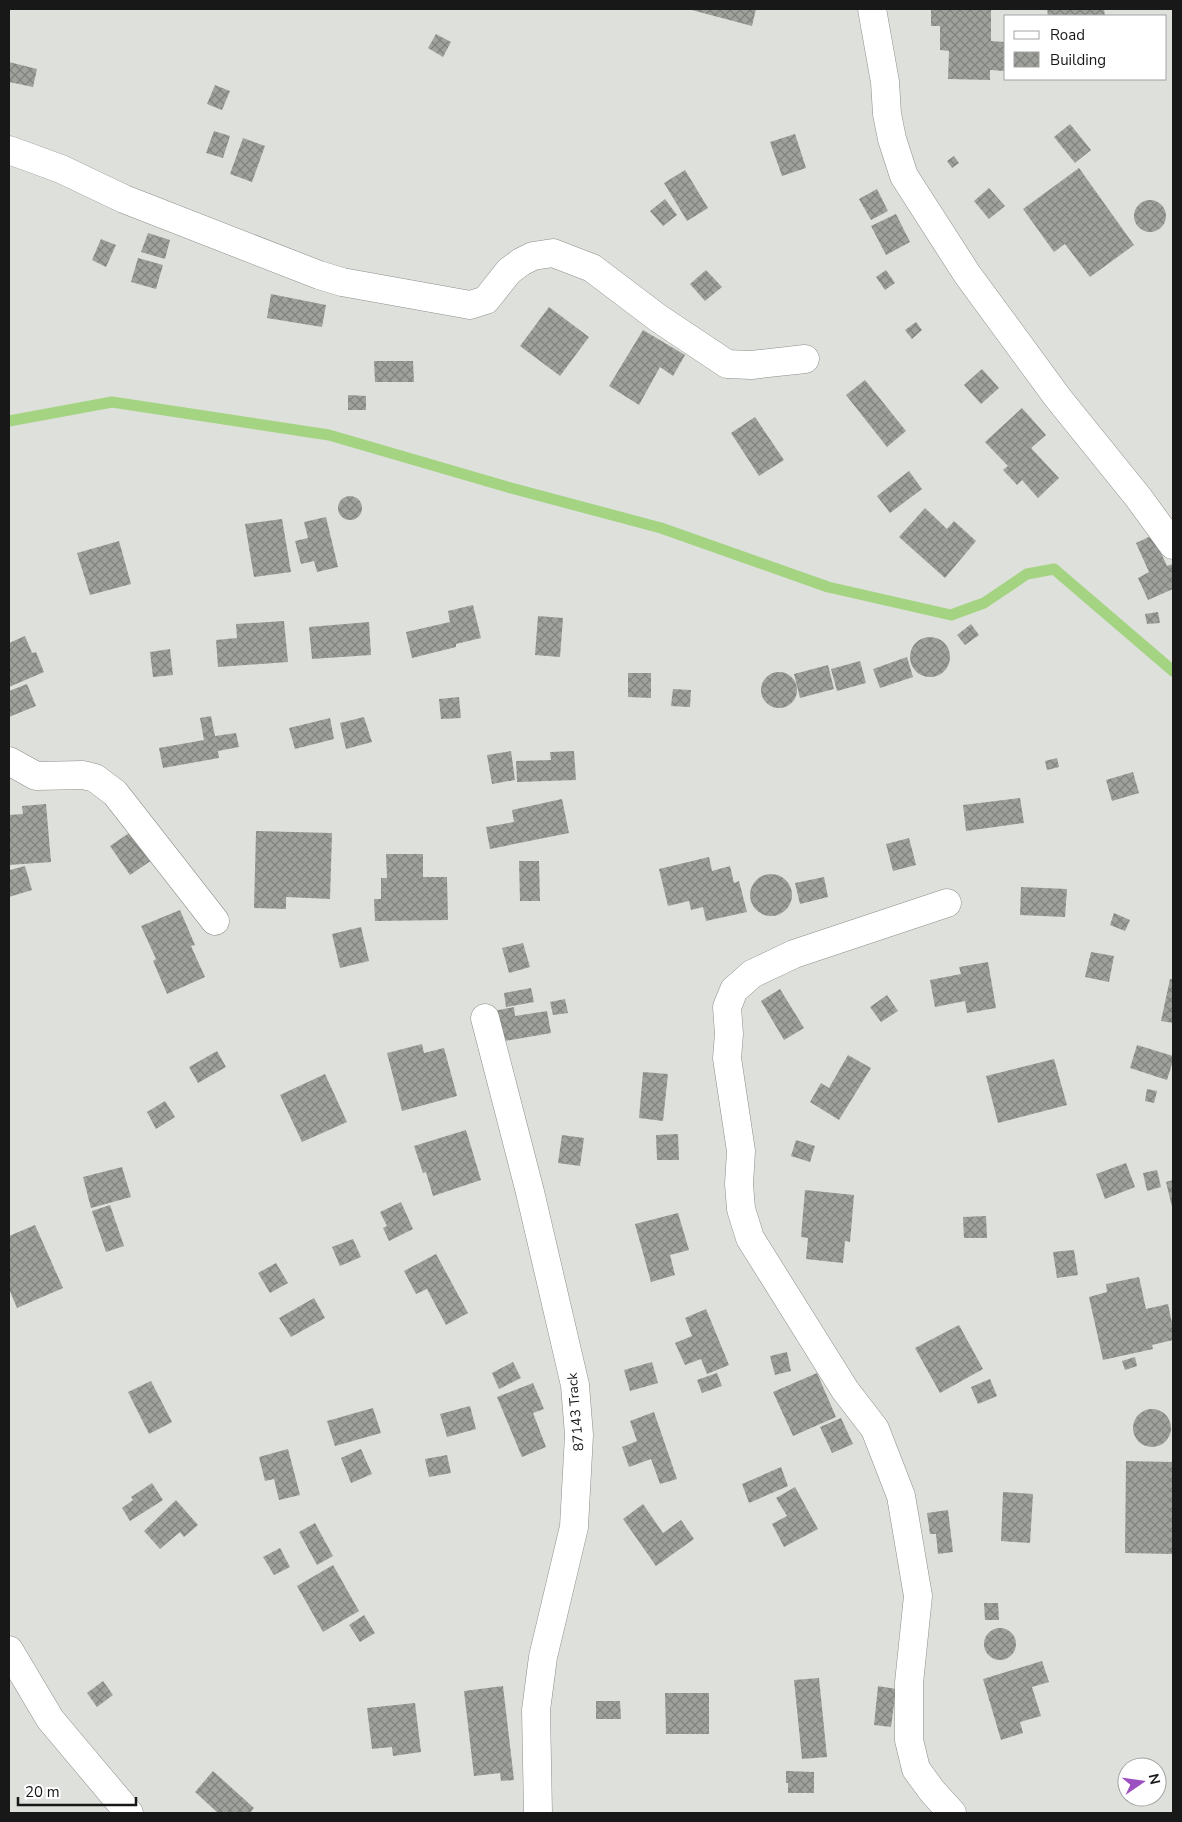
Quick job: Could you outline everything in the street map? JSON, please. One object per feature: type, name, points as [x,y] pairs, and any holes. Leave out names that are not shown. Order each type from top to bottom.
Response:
[{"type":"street","points":[[872,9],[885,82],[887,114],[892,139],[904,176],[973,282],[1058,398],[1138,497],[1173,546]]},
{"type":"street","points":[[9,150],[61,170],[124,199],[319,275],[342,282],[470,305],[486,300],[509,271],[521,262],[533,256],[553,253],[592,268],[658,318],[727,364],[751,365],[805,359]]},
{"type":"street","points":[[9,761],[36,776],[83,775],[95,778],[104,784],[115,793],[215,921]]},
{"type":"street","points":[[947,903],[794,954],[752,974],[734,990],[727,1007],[729,1034],[727,1058],[741,1151],[740,1209],[745,1226],[750,1238],[823,1356],[845,1390],[875,1429],[902,1496],[918,1596],[909,1683],[909,1740],[916,1769],[932,1791],[952,1813]]},
{"type":"street","name":"87143 Track","points":[[485,1018],[530,1192],[575,1385],[579,1435],[574,1527],[543,1656],[536,1710],[538,1813]]},
{"type":"street","points":[[9,1650],[50,1719],[129,1813]]},
{"type":"building","points":[[688,9],[756,9],[752,26]]},
{"type":"building","points":[[931,9],[991,9],[991,41],[1004,42],[1004,71],[990,70],[990,80],[948,79],[949,51],[940,50],[940,26],[931,26]]},
{"type":"building","points":[[1047,9],[1104,9],[1105,15],[1048,15]]},
{"type":"building","points":[[436,34],[451,42],[443,57],[428,48]]},
{"type":"building","points":[[9,62],[37,69],[33,87],[9,82]]},
{"type":"building","points":[[215,85],[230,91],[222,110],[207,104]]},
{"type":"building","points":[[1070,124],[1091,150],[1075,163],[1054,137]]},
{"type":"building","points":[[214,131],[230,136],[223,158],[206,153]]},
{"type":"building","points":[[795,134],[806,168],[782,176],[770,142]]},
{"type":"building","points":[[243,138],[265,146],[252,182],[230,174]]},
{"type":"building","points":[[954,156],[959,163],[952,168],[947,161]]},
{"type":"building","points":[[1079,168],[1134,245],[1090,277],[1065,244],[1054,252],[1023,209]]},
{"type":"building","points":[[685,170],[708,208],[687,221],[664,183]]},
{"type":"building","points":[[989,188],[1005,206],[989,219],[974,201]]},
{"type":"building","points":[[877,189],[888,211],[871,220],[859,199]]},
{"type":"building","points":[[665,199],[677,215],[663,226],[650,211]]},
{"type":"building","points":[[1150,200],[1162,204],[1166,216],[1162,228],[1150,232],[1138,228],[1134,216],[1138,204]]},
{"type":"building","points":[[896,214],[910,242],[886,255],[871,226]]},
{"type":"building","points":[[148,233],[170,240],[165,259],[141,252]]},
{"type":"building","points":[[101,239],[116,245],[106,267],[92,260]]},
{"type":"building","points":[[138,258],[163,265],[156,289],[131,282]]},
{"type":"building","points":[[706,270],[722,287],[705,301],[690,284]]},
{"type":"building","points":[[886,270],[895,283],[885,290],[876,277]]},
{"type":"building","points":[[271,294],[326,305],[322,327],[267,318]]},
{"type":"building","points":[[549,307],[589,337],[560,376],[520,346]]},
{"type":"building","points":[[916,322],[922,330],[912,339],[905,330]]},
{"type":"building","points":[[643,330],[685,355],[673,376],[660,367],[639,405],[609,386]]},
{"type":"building","points":[[374,361],[413,361],[414,382],[375,382]]},
{"type":"building","points":[[982,369],[999,388],[981,404],[964,385]]},
{"type":"building","points":[[865,380],[906,431],[887,447],[846,395]]},
{"type":"building","points":[[348,395],[366,396],[366,410],[348,410]]},
{"type":"building","points":[[1022,408],[1046,435],[1031,448],[1059,478],[1038,498],[1022,480],[1017,485],[1003,470],[1008,466],[985,442]]},
{"type":"building","points":[[755,417],[784,460],[759,476],[731,433]]},
{"type":"building","points":[[909,471],[922,489],[890,513],[877,496]]},
{"type":"building","points":[[350,496],[358,500],[362,508],[358,516],[350,520],[342,516],[338,508],[342,500]]},
{"type":"building","points":[[925,508],[947,529],[954,521],[976,541],[945,578],[899,537]]},
{"type":"building","points":[[326,517],[338,567],[317,572],[314,561],[301,564],[295,541],[308,538],[304,522]]},
{"type":"building","points":[[282,519],[291,572],[254,577],[245,524]]},
{"type":"building","points":[[1153,535],[1167,566],[1173,564],[1173,589],[1148,600],[1138,578],[1149,572],[1136,543]]},
{"type":"building","points":[[119,541],[131,584],[90,595],[77,553]]},
{"type":"building","points":[[473,605],[481,638],[456,644],[456,647],[412,658],[406,632],[450,622],[448,611]]},
{"type":"building","points":[[1158,612],[1160,623],[1147,624],[1145,614]]},
{"type":"building","points":[[538,616],[563,618],[560,657],[535,655]]},
{"type":"building","points":[[284,621],[288,662],[218,667],[216,640],[237,638],[236,624]]},
{"type":"building","points":[[369,622],[371,655],[312,659],[309,627]]},
{"type":"building","points":[[971,624],[979,635],[965,645],[957,635]]},
{"type":"building","points":[[25,636],[32,653],[36,652],[44,672],[9,687],[9,643]]},
{"type":"building","points":[[934,637],[941,640],[947,646],[950,657],[949,665],[941,674],[934,677],[926,677],[919,674],[911,665],[910,653],[913,646],[922,638]]},
{"type":"building","points":[[170,649],[173,675],[153,677],[150,652]]},
{"type":"building","points":[[907,657],[913,677],[880,688],[873,669]]},
{"type":"building","points":[[860,661],[866,683],[837,691],[831,669]]},
{"type":"building","points":[[828,665],[834,689],[800,698],[794,674]]},
{"type":"building","points":[[779,672],[792,677],[797,690],[792,703],[779,708],[766,703],[761,690],[766,677]]},
{"type":"building","points":[[628,673],[651,673],[651,698],[628,697]]},
{"type":"building","points":[[27,684],[36,706],[9,717],[9,691]]},
{"type":"building","points":[[673,689],[691,690],[690,707],[671,706]]},
{"type":"building","points":[[459,697],[461,718],[441,719],[439,699]]},
{"type":"building","points":[[211,716],[215,736],[236,733],[239,747],[218,751],[219,758],[163,768],[159,748],[204,740],[200,718]]},
{"type":"building","points":[[364,717],[372,742],[346,749],[340,723]]},
{"type":"building","points":[[330,718],[334,739],[295,749],[289,728]]},
{"type":"building","points":[[511,751],[515,780],[492,784],[487,755]]},
{"type":"building","points":[[574,751],[576,780],[517,782],[516,761],[551,760],[550,752]]},
{"type":"building","points":[[1057,758],[1059,767],[1047,770],[1045,761]]},
{"type":"building","points":[[1133,772],[1139,793],[1112,801],[1106,780]]},
{"type":"building","points":[[1020,798],[1024,823],[966,831],[963,805]]},
{"type":"building","points":[[562,799],[569,833],[490,849],[486,827],[514,822],[512,810]]},
{"type":"building","points":[[46,804],[51,862],[9,865],[9,815],[23,814],[22,806]]},
{"type":"building","points":[[135,829],[155,858],[130,875],[110,846]]},
{"type":"building","points":[[256,831],[332,833],[330,899],[286,897],[286,909],[254,908]]},
{"type":"building","points":[[909,838],[916,865],[893,871],[886,844]]},
{"type":"building","points":[[386,854],[423,854],[423,877],[447,877],[448,920],[375,921],[374,899],[381,899],[381,878],[387,878]]},
{"type":"building","points":[[709,857],[712,871],[730,866],[734,883],[739,881],[747,912],[706,921],[703,907],[691,910],[689,901],[668,906],[659,869]]},
{"type":"building","points":[[519,861],[539,861],[540,901],[520,901]]},
{"type":"building","points":[[25,866],[32,890],[9,897],[9,867],[10,870]]},
{"type":"building","points":[[771,874],[786,880],[792,895],[786,910],[771,916],[756,910],[750,895],[756,880]]},
{"type":"building","points":[[824,877],[828,897],[800,904],[795,883]]},
{"type":"building","points":[[1021,887],[1067,889],[1065,917],[1020,915]]},
{"type":"building","points":[[180,910],[195,945],[191,946],[205,977],[167,994],[153,961],[156,959],[141,926]]},
{"type":"building","points":[[1114,913],[1130,920],[1125,931],[1110,925]]},
{"type":"building","points":[[361,927],[369,961],[340,968],[332,934]]},
{"type":"building","points":[[523,943],[530,967],[509,973],[502,948]]},
{"type":"building","points":[[1091,952],[1114,956],[1109,982],[1085,977]]},
{"type":"building","points":[[988,962],[996,1008],[967,1013],[965,1001],[935,1007],[930,980],[961,974],[959,967]]},
{"type":"building","points":[[1170,979],[1173,979],[1173,1023],[1161,1021]]},
{"type":"building","points":[[531,988],[534,1002],[506,1007],[504,993]]},
{"type":"building","points":[[780,989],[804,1028],[784,1040],[761,1001]]},
{"type":"building","points":[[887,995],[898,1011],[881,1022],[870,1007]]},
{"type":"building","points":[[565,999],[568,1013],[553,1015],[550,1002]]},
{"type":"building","points":[[514,1007],[515,1016],[547,1011],[551,1033],[499,1042],[494,1011]]},
{"type":"building","points":[[422,1044],[424,1053],[444,1048],[457,1096],[402,1111],[387,1053]]},
{"type":"building","points":[[1137,1045],[1173,1056],[1167,1080],[1130,1068]]},
{"type":"building","points":[[217,1051],[226,1067],[198,1083],[189,1067]]},
{"type":"building","points":[[848,1055],[871,1068],[839,1120],[810,1102],[821,1083],[829,1088]]},
{"type":"building","points":[[1054,1059],[1067,1105],[998,1123],[986,1076]]},
{"type":"building","points":[[643,1072],[668,1074],[663,1121],[639,1118]]},
{"type":"building","points":[[325,1074],[347,1122],[302,1142],[280,1095]]},
{"type":"building","points":[[1147,1089],[1157,1091],[1154,1103],[1145,1101]]},
{"type":"building","points":[[165,1101],[175,1117],[156,1129],[147,1112]]},
{"type":"building","points":[[466,1130],[481,1180],[433,1196],[426,1172],[423,1173],[414,1146]]},
{"type":"building","points":[[678,1134],[679,1160],[657,1160],[656,1135]]},
{"type":"building","points":[[562,1135],[584,1138],[580,1166],[558,1163]]},
{"type":"building","points":[[796,1140],[815,1146],[810,1162],[791,1156]]},
{"type":"building","points":[[1126,1163],[1135,1187],[1105,1199],[1096,1174]]},
{"type":"building","points":[[122,1167],[131,1197],[91,1208],[83,1177]]},
{"type":"building","points":[[1157,1170],[1161,1187],[1147,1191],[1143,1173]]},
{"type":"building","points":[[1173,1180],[1173,1211],[1166,1182]]},
{"type":"building","points":[[805,1190],[854,1195],[850,1242],[845,1241],[843,1263],[806,1259],[808,1238],[801,1237]]},
{"type":"building","points":[[401,1202],[413,1229],[389,1241],[383,1228],[387,1226],[380,1212]]},
{"type":"building","points":[[110,1205],[124,1246],[106,1252],[92,1211]]},
{"type":"building","points":[[678,1213],[689,1250],[670,1255],[675,1275],[651,1282],[635,1224]]},
{"type":"building","points":[[986,1216],[987,1238],[964,1238],[963,1217]]},
{"type":"building","points":[[35,1225],[63,1288],[17,1308],[9,1289],[9,1236]]},
{"type":"building","points":[[353,1239],[361,1257],[340,1266],[332,1247]]},
{"type":"building","points":[[1074,1250],[1078,1275],[1057,1278],[1053,1252]]},
{"type":"building","points":[[436,1254],[468,1313],[446,1325],[427,1289],[416,1294],[404,1271]]},
{"type":"building","points":[[276,1263],[288,1283],[270,1293],[258,1273]]},
{"type":"building","points":[[1139,1277],[1146,1309],[1168,1304],[1173,1328],[1173,1340],[1152,1345],[1153,1349],[1103,1360],[1089,1297],[1107,1292],[1106,1284]]},
{"type":"building","points":[[314,1298],[325,1318],[291,1337],[279,1318]]},
{"type":"building","points":[[706,1309],[729,1365],[707,1374],[701,1359],[685,1365],[675,1343],[692,1336],[685,1318]]},
{"type":"building","points":[[959,1325],[983,1369],[940,1393],[915,1348]]},
{"type":"building","points":[[787,1352],[791,1371],[775,1375],[770,1356]]},
{"type":"building","points":[[1135,1357],[1137,1366],[1125,1370],[1122,1361]]},
{"type":"building","points":[[513,1362],[521,1378],[499,1389],[492,1373]]},
{"type":"building","points":[[652,1362],[658,1383],[630,1391],[624,1370]]},
{"type":"building","points":[[717,1373],[722,1386],[702,1393],[697,1380]]},
{"type":"building","points":[[817,1373],[836,1417],[793,1436],[773,1392]]},
{"type":"building","points":[[990,1379],[997,1396],[978,1404],[971,1387]]},
{"type":"building","points":[[151,1381],[172,1422],[149,1434],[128,1392]]},
{"type":"building","points":[[533,1383],[544,1409],[533,1413],[546,1447],[522,1457],[497,1397]]},
{"type":"building","points":[[470,1406],[476,1429],[447,1437],[440,1414]]},
{"type":"building","points":[[373,1408],[381,1433],[335,1446],[327,1421]]},
{"type":"building","points":[[1152,1409],[1166,1414],[1171,1428],[1166,1442],[1152,1447],[1138,1442],[1133,1428],[1138,1414]]},
{"type":"building","points":[[654,1412],[677,1479],[660,1484],[651,1459],[629,1467],[622,1447],[637,1441],[630,1421]]},
{"type":"building","points":[[841,1418],[853,1444],[832,1453],[820,1427]]},
{"type":"building","points":[[288,1449],[300,1495],[279,1500],[274,1479],[265,1481],[259,1457]]},
{"type":"building","points":[[361,1449],[372,1474],[351,1483],[341,1458]]},
{"type":"building","points":[[447,1455],[451,1473],[429,1477],[425,1459]]},
{"type":"building","points":[[1126,1461],[1173,1462],[1173,1554],[1125,1553]]},
{"type":"building","points":[[781,1467],[788,1486],[749,1503],[742,1484]]},
{"type":"building","points":[[152,1483],[163,1500],[130,1521],[122,1508],[133,1500],[131,1497]]},
{"type":"building","points":[[795,1487],[818,1529],[784,1547],[772,1524],[787,1516],[776,1498]]},
{"type":"building","points":[[1003,1492],[1033,1494],[1030,1543],[1001,1541]]},
{"type":"building","points":[[176,1500],[198,1525],[184,1537],[180,1532],[160,1549],[144,1531]]},
{"type":"building","points":[[643,1504],[663,1533],[681,1520],[694,1539],[656,1566],[623,1519]]},
{"type":"building","points":[[948,1510],[953,1552],[938,1554],[936,1534],[930,1534],[927,1513]]},
{"type":"building","points":[[315,1523],[333,1556],[317,1565],[299,1532]]},
{"type":"building","points":[[280,1548],[290,1567],[274,1575],[263,1557]]},
{"type":"building","points":[[333,1565],[359,1611],[323,1632],[297,1586]]},
{"type":"building","points":[[984,1603],[998,1603],[999,1620],[985,1620]]},
{"type":"building","points":[[364,1615],[375,1633],[360,1642],[349,1625]]},
{"type":"building","points":[[1000,1628],[1012,1632],[1016,1644],[1012,1656],[1000,1660],[988,1656],[984,1644],[988,1632]]},
{"type":"building","points":[[1042,1661],[1049,1682],[1032,1687],[1041,1716],[1020,1722],[1023,1733],[1001,1740],[983,1679]]},
{"type":"building","points":[[819,1678],[827,1757],[802,1759],[794,1680]]},
{"type":"building","points":[[103,1681],[113,1695],[97,1707],[87,1693]]},
{"type":"building","points":[[503,1686],[514,1780],[501,1781],[500,1773],[474,1776],[464,1691]]},
{"type":"building","points":[[878,1686],[896,1689],[891,1727],[874,1725]]},
{"type":"building","points":[[665,1693],[709,1693],[709,1734],[666,1734]]},
{"type":"building","points":[[596,1701],[620,1701],[621,1719],[596,1719]]},
{"type":"building","points":[[415,1703],[421,1752],[393,1756],[392,1747],[372,1749],[367,1708]]},
{"type":"building","points":[[213,1771],[254,1808],[250,1813],[218,1813],[195,1792]]},
{"type":"building","points":[[786,1771],[814,1772],[814,1793],[788,1793]]},
{"type":"waterway","points":[[9,421],[112,402],[329,435],[511,488],[661,528],[828,587],[951,615],[984,603],[1027,574],[1054,569],[1173,671]]}]
